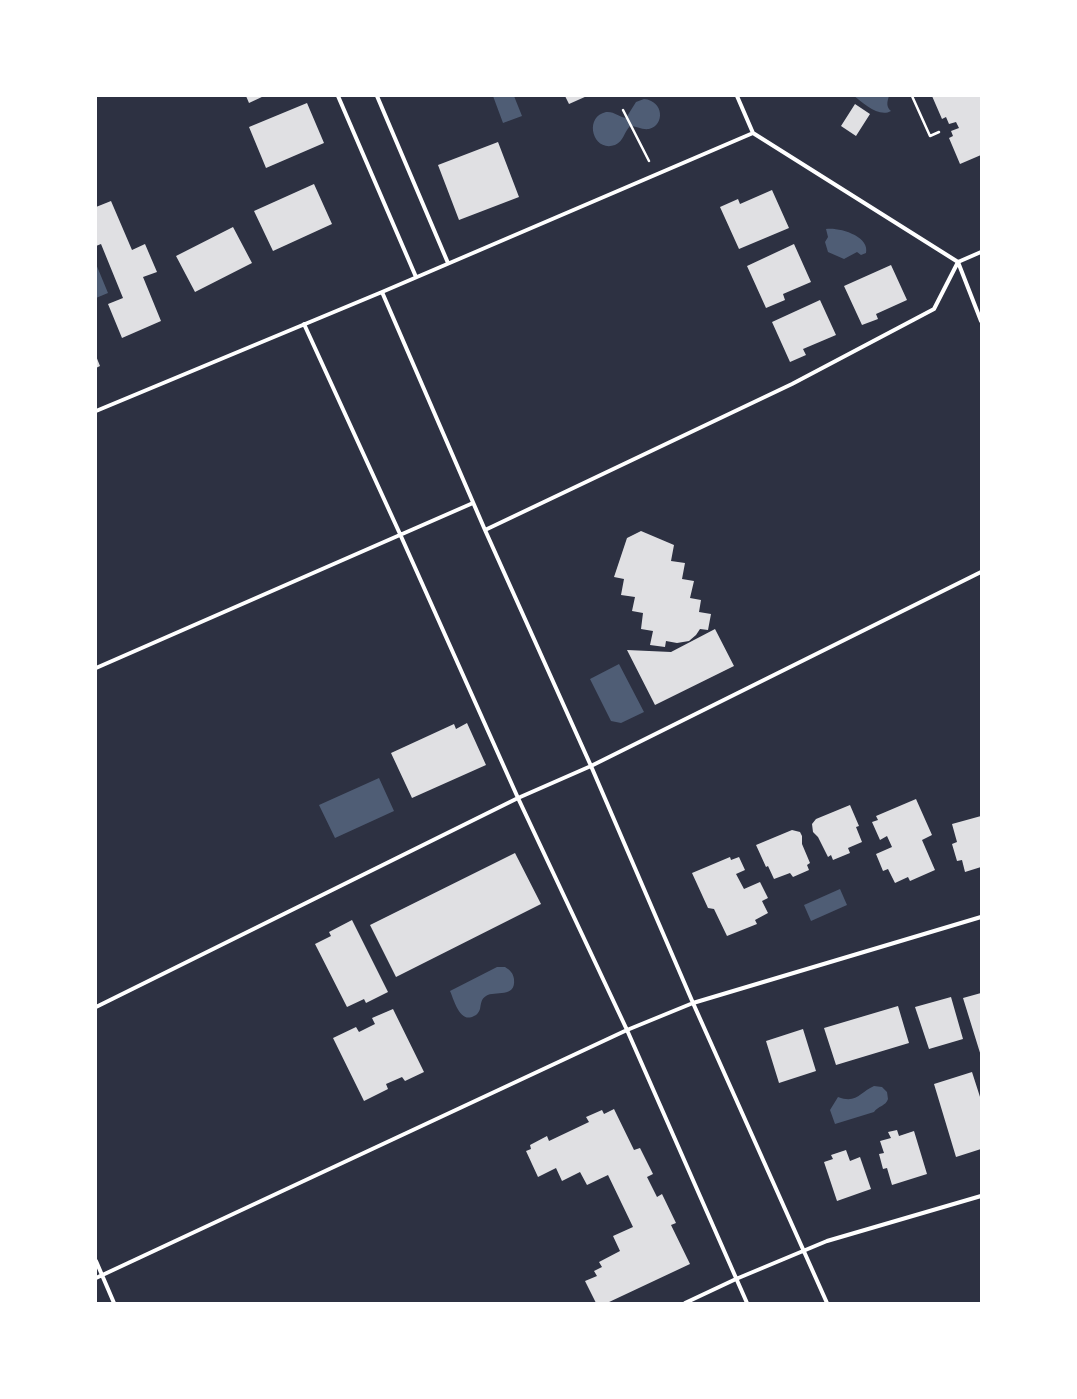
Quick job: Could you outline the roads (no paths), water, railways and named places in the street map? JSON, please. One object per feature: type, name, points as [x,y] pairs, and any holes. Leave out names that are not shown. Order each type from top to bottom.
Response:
[{"type":"street","points":[[338,96],[416,277]]},
{"type":"street","points":[[377,96],[448,263]]},
{"type":"street","points":[[737,96],[753,133],[958,262],[981,321]]},
{"type":"street","points":[[96,411],[382,292],[753,133]]},
{"type":"street","points":[[485,530],[792,384],[934,309],[958,262],[981,252]]},
{"type":"street","points":[[382,292],[473,503],[592,766],[692,1003],[827,1303]]},
{"type":"street","points":[[304,324],[518,798],[627,1030],[747,1303]]},
{"type":"street","points":[[96,668],[473,503]]},
{"type":"street","points":[[96,1007],[518,798],[592,766],[981,572]]},
{"type":"street","points":[[96,1278],[627,1030],[692,1003],[981,917]]},
{"type":"street","points":[[685,1303],[736,1279],[827,1241],[981,1196]]},
{"type":"street","points":[[96,1261],[114,1303]]},
{"type":"water","points":[[493,96],[514,96],[522,116],[503,123]]},
{"type":"water","points":[[854,96],[889,96],[887,104],[891,111],[881,113],[871,109]]},
{"type":"water","points":[[644,99],[651,101],[659,108],[660,118],[654,127],[646,129],[630,126],[622,139],[615,145],[607,146],[601,144],[596,139],[593,127],[595,120],[599,115],[609,112],[626,118],[636,102]]},
{"type":"water","points":[[826,229],[845,231],[859,237],[866,247],[866,253],[861,255],[857,252],[844,259],[828,252],[825,242],[828,237]]},
{"type":"water","points":[[96,264],[108,293],[96,298]]},
{"type":"water","points":[[619,664],[644,712],[621,723],[611,721],[590,679]]},
{"type":"water","points":[[379,778],[394,811],[335,838],[319,805]]},
{"type":"water","points":[[840,889],[847,905],[811,921],[804,905]]},
{"type":"water","points":[[497,967],[505,967],[512,973],[514,985],[512,989],[508,992],[490,994],[484,997],[477,1014],[469,1018],[465,1017],[458,1010],[450,991]]},
{"type":"water","points":[[874,1086],[882,1087],[887,1092],[888,1099],[886,1103],[874,1112],[835,1124],[830,1110],[838,1097],[844,1099],[854,1098]]}]
